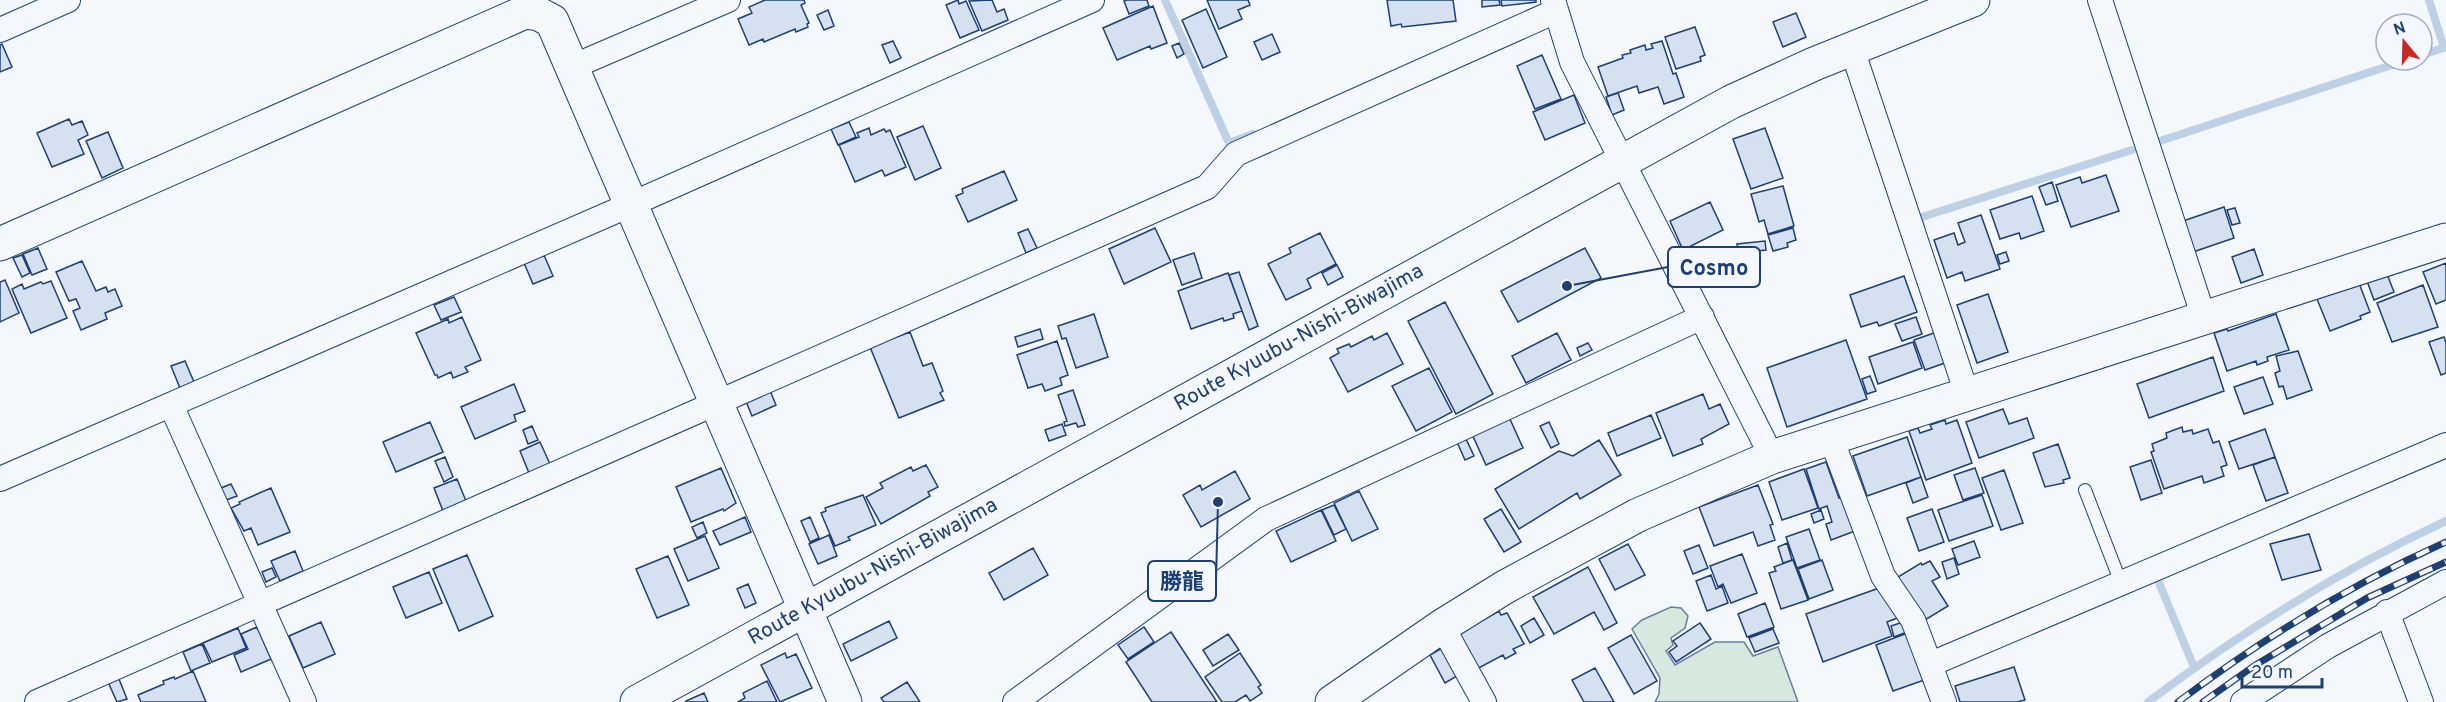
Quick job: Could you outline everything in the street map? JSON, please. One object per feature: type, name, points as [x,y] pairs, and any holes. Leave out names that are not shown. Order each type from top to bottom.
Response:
[{"type":"street","points":[[0,30],[68,0]]},
{"type":"street","points":[[572,67],[728,0]]},
{"type":"street","points":[[0,479],[632,204],[1092,0]]},
{"type":"street","name":"Route Kyuubu-Nishi-Biwajima","points":[[637,702],[1731,102],[1852,49],[1973,0]]},
{"type":"street","points":[[2100,0],[2204,318]]},
{"type":"street","points":[[37,702],[1207,187],[1236,154],[1554,6],[1572,62],[1772,457]]},
{"type":"street","points":[[0,244],[540,7],[552,21],[845,702]]},
{"type":"street","points":[[1852,49],[1967,394]]},
{"type":"street","points":[[1332,702],[1442,626],[1505,587],[1638,515],[1772,457],[2446,240]]},
{"type":"street","points":[[1015,702],[1266,519],[1702,317]]},
{"type":"street","points":[[171,405],[304,702]]},
{"type":"street","points":[[1831,438],[1883,576],[1913,620],[1944,702]]},
{"type":"street","points":[[1930,664],[2446,445]]},
{"type":"street","points":[[2242,702],[2328,646],[2446,582]]},
{"type":"street","points":[[2387,612],[2421,702]]},
{"type":"street","points":[[1442,626],[1484,702]]},
{"type":"lane","points":[[2085,490],[2121,583]]},
{"type":"shaded area","points":[[1671,607],[1681,608],[1688,616],[1685,628],[1671,638],[1673,645],[1666,651],[1675,665],[1715,642],[1744,642],[1753,656],[1778,647],[1798,702],[1655,702],[1659,694],[1660,678],[1632,629],[1642,620]]},
{"type":"building","points":[[765,0],[804,0],[805,3],[801,5],[809,23],[808,27],[796,32],[795,29],[764,42],[763,39],[749,45],[738,19],[752,13],[749,7]]},
{"type":"building","points":[[958,0],[959,4],[966,1],[979,30],[960,38],[946,5]]},
{"type":"building","points":[[992,0],[997,12],[1004,9],[1008,20],[982,31],[969,1]]},
{"type":"building","points":[[1147,0],[1149,6],[1129,14],[1124,1]]},
{"type":"building","points":[[1207,0],[1248,0],[1250,5],[1238,10],[1242,19],[1219,29]]},
{"type":"building","points":[[1387,0],[1453,0],[1456,21],[1402,27],[1401,24],[1391,26]]},
{"type":"building","points":[[1482,0],[1499,0],[1500,5],[1482,7]]},
{"type":"building","points":[[1501,0],[1536,0],[1536,2],[1502,6]]},
{"type":"building","points":[[1153,6],[1167,43],[1151,49],[1150,46],[1117,60],[1103,28]]},
{"type":"building","points":[[1206,9],[1227,57],[1203,68],[1182,20]]},
{"type":"building","points":[[828,10],[834,26],[824,30],[817,15]]},
{"type":"building","points":[[1796,13],[1806,37],[1783,47],[1773,22]]},
{"type":"building","points":[[1695,27],[1705,55],[1700,57],[1701,61],[1676,69],[1665,37]]},
{"type":"building","points":[[1272,34],[1280,52],[1262,60],[1254,42]]},
{"type":"building","points":[[893,41],[901,58],[890,63],[882,45]]},
{"type":"building","points":[[1662,41],[1673,74],[1676,73],[1684,97],[1664,104],[1658,87],[1639,93],[1637,86],[1608,96],[1598,67],[1623,58],[1622,55],[1631,53],[1630,50],[1645,45],[1646,50],[1653,48],[1651,44]]},
{"type":"building","points":[[1179,43],[1184,54],[1177,58],[1172,46]]},
{"type":"building","points":[[2,44],[12,67],[0,72],[0,45]]},
{"type":"building","points":[[1542,55],[1561,99],[1535,109],[1517,66]]},
{"type":"building","points":[[1618,93],[1624,110],[1612,115],[1606,97]]},
{"type":"building","points":[[1574,95],[1585,123],[1545,140],[1533,112]]},
{"type":"building","points":[[69,119],[72,125],[82,121],[88,135],[78,140],[84,154],[52,167],[37,133]]},
{"type":"building","points":[[849,122],[856,137],[838,145],[831,129]]},
{"type":"building","points":[[923,126],[941,168],[915,180],[897,137]]},
{"type":"building","points":[[869,128],[871,135],[884,129],[886,132],[890,130],[906,167],[885,176],[882,170],[855,182],[839,145],[859,137],[857,133]]},
{"type":"building","points":[[1765,128],[1783,178],[1751,189],[1733,139]]},
{"type":"building","points":[[108,132],[123,168],[102,178],[86,141]]},
{"type":"building","points":[[1004,171],[1017,200],[968,222],[956,196],[963,193],[962,189]]},
{"type":"building","points":[[2106,175],[2119,211],[2071,227],[2056,185],[2080,177],[2082,183]]},
{"type":"building","points":[[2052,182],[2058,201],[2046,205],[2039,187]]},
{"type":"building","points":[[1783,186],[1794,226],[1768,234],[1764,220],[1759,222],[1751,194]]},
{"type":"building","points":[[2032,196],[2044,231],[2021,239],[2019,233],[2000,239],[1990,210]]},
{"type":"building","points":[[1710,202],[1723,230],[1683,250],[1670,221]]},
{"type":"building","points":[[2224,207],[2234,238],[2193,252],[2183,221]]},
{"type":"building","points":[[2235,208],[2240,223],[2232,225],[2227,210]]},
{"type":"building","points":[[1981,215],[2000,269],[1965,281],[1962,272],[1947,278],[1934,240],[1954,233],[1958,245],[1965,242],[1958,223]]},
{"type":"building","points":[[1155,228],[1171,262],[1124,284],[1109,249]]},
{"type":"building","points":[[1793,228],[1796,240],[1787,243],[1788,247],[1773,251],[1768,235]]},
{"type":"building","points":[[1028,229],[1037,248],[1026,253],[1018,233]]},
{"type":"building","points":[[1320,233],[1336,264],[1307,279],[1311,288],[1286,300],[1268,264],[1291,253],[1289,248]]},
{"type":"building","points":[[1765,241],[1766,250],[1738,253],[1737,244]]},
{"type":"building","points":[[38,248],[47,269],[32,275],[23,254]]},
{"type":"building","points":[[1585,248],[1601,278],[1518,322],[1501,291]]},
{"type":"building","points":[[2254,249],[2263,275],[2241,283],[2232,257]]},
{"type":"building","points":[[2006,252],[2009,261],[2000,264],[1997,255]]},
{"type":"building","points":[[1194,253],[1202,278],[1182,285],[1173,260]]},
{"type":"building","points":[[22,255],[30,273],[22,277],[13,258]]},
{"type":"building","points":[[544,255],[553,276],[533,284],[524,263]]},
{"type":"building","points":[[82,261],[96,291],[106,287],[108,292],[115,289],[122,306],[105,313],[107,319],[81,330],[73,311],[80,308],[76,299],[69,301],[56,272]]},
{"type":"building","points":[[2446,263],[2446,300],[2436,304],[2423,272]]},
{"type":"building","points":[[1337,265],[1343,277],[1328,285],[1322,273]]},
{"type":"building","points":[[1239,272],[1258,326],[1249,330],[1229,275]]},
{"type":"building","points":[[1228,273],[1242,311],[1233,314],[1234,318],[1224,321],[1223,318],[1191,329],[1178,291]]},
{"type":"building","points":[[2387,274],[2394,292],[2374,300],[2367,281]]},
{"type":"building","points":[[1904,276],[1917,312],[1879,326],[1877,322],[1861,327],[1850,295]]},
{"type":"building","points":[[5,280],[19,313],[0,322],[0,282]]},
{"type":"building","points":[[51,281],[67,318],[31,333],[12,289],[22,284],[24,289],[41,282],[43,284]]},
{"type":"building","points":[[2359,283],[2370,312],[2360,316],[2361,319],[2330,331],[2317,299]]},
{"type":"building","points":[[2423,285],[2438,327],[2392,342],[2377,303]]},
{"type":"building","points":[[1988,294],[2008,352],[1977,363],[1957,305]]},
{"type":"building","points":[[454,297],[461,312],[441,320],[434,305]]},
{"type":"building","points":[[1445,302],[1493,394],[1456,414],[1408,321]]},
{"type":"building","points":[[1094,314],[1108,357],[1076,368],[1066,338],[1062,339],[1058,326]]},
{"type":"building","points":[[2276,314],[2289,350],[2267,357],[2268,361],[2257,365],[2256,361],[2227,371],[2214,333],[2227,329],[2228,331]]},
{"type":"building","points":[[462,317],[481,360],[465,367],[468,372],[453,378],[451,372],[438,378],[416,333],[448,319],[449,323]]},
{"type":"building","points":[[1916,317],[1922,334],[1902,341],[1895,324]]},
{"type":"building","points":[[1040,329],[1043,339],[1018,347],[1015,337]]},
{"type":"building","points":[[910,332],[923,366],[932,363],[943,391],[940,393],[944,400],[899,418],[870,347]]},
{"type":"building","points":[[1387,333],[1403,364],[1348,392],[1330,358],[1339,353],[1337,349],[1349,344],[1351,347],[1372,336],[1374,340]]},
{"type":"building","points":[[1557,333],[1571,360],[1526,383],[1512,356]]},
{"type":"building","points":[[1934,333],[1945,363],[1925,370],[1914,340]]},
{"type":"building","points":[[2444,337],[2446,373],[2441,375],[2429,342]]},
{"type":"building","points":[[1846,340],[1867,399],[1787,427],[1767,368]]},
{"type":"building","points":[[1057,341],[1068,375],[1060,378],[1062,385],[1045,391],[1042,384],[1028,388],[1017,355]]},
{"type":"building","points":[[1913,342],[1922,368],[1878,384],[1869,357]]},
{"type":"building","points":[[1588,343],[1592,350],[1580,356],[1577,348]]},
{"type":"building","points":[[2298,351],[2312,390],[2287,399],[2283,386],[2279,387],[2275,373],[2280,371],[2276,356]]},
{"type":"building","points":[[2213,357],[2224,391],[2149,418],[2137,384]]},
{"type":"building","points":[[185,361],[194,382],[180,388],[171,366]]},
{"type":"building","points":[[1429,368],[1452,412],[1416,431],[1392,386]]},
{"type":"building","points":[[1870,376],[1876,391],[1867,394],[1862,379]]},
{"type":"building","points":[[2263,377],[2273,404],[2244,414],[2234,387]]},
{"type":"building","points":[[514,384],[525,411],[514,415],[516,421],[475,439],[461,407]]},
{"type":"building","points":[[769,388],[776,405],[752,416],[745,399]]},
{"type":"building","points":[[1073,390],[1085,425],[1078,427],[1076,423],[1065,426],[1064,422],[1067,421],[1058,395]]},
{"type":"building","points":[[1703,394],[1709,409],[1720,404],[1729,424],[1701,439],[1703,444],[1673,456],[1656,413]]},
{"type":"building","points":[[2003,409],[2009,424],[2027,418],[2034,438],[1979,458],[1966,422]]},
{"type":"building","points":[[1651,415],[1661,438],[1617,456],[1608,433]]},
{"type":"building","points":[[1509,417],[1523,448],[1486,465],[1472,434]]},
{"type":"building","points":[[1945,420],[1946,424],[1957,420],[1972,463],[1926,480],[1909,431],[1918,428],[1920,433],[1932,429],[1930,425]]},
{"type":"building","points":[[430,422],[443,452],[396,472],[383,442]]},
{"type":"building","points":[[1549,422],[1559,444],[1551,448],[1540,426]]},
{"type":"building","points":[[1062,424],[1066,435],[1049,441],[1045,430]]},
{"type":"building","points":[[532,426],[538,440],[528,444],[523,430]]},
{"type":"building","points":[[2182,427],[2183,432],[2192,430],[2193,434],[2208,429],[2213,443],[2219,441],[2227,465],[2221,467],[2224,476],[2204,483],[2202,476],[2164,489],[2151,452],[2154,451],[2152,444],[2167,438],[2166,433]]},
{"type":"building","points":[[2265,429],[2275,457],[2239,469],[2229,442]]},
{"type":"building","points":[[1907,437],[1921,477],[1867,496],[1853,456]]},
{"type":"building","points":[[1466,439],[1474,456],[1465,460],[1457,442]]},
{"type":"building","points":[[1599,440],[1621,475],[1580,499],[1577,493],[1519,529],[1495,489],[1559,451],[1573,456]]},
{"type":"building","points":[[540,442],[550,464],[529,473],[520,451]]},
{"type":"building","points":[[2058,444],[2070,478],[2063,480],[2064,483],[2045,487],[2033,453]]},
{"type":"building","points":[[445,457],[453,477],[444,482],[435,461]]},
{"type":"building","points":[[2275,457],[2288,493],[2266,501],[2253,465]]},
{"type":"building","points":[[2151,460],[2162,493],[2141,500],[2130,467]]},
{"type":"building","points":[[1826,462],[1839,498],[1843,497],[1855,531],[1831,540],[1826,524],[1832,522],[1827,506],[1819,509],[1806,469]]},
{"type":"building","points":[[926,465],[938,487],[928,492],[930,496],[881,524],[866,497],[883,488],[880,483],[911,467],[913,471]]},
{"type":"building","points":[[721,468],[736,503],[724,511],[723,509],[691,522],[676,487]]},
{"type":"building","points":[[1975,468],[1984,493],[1963,500],[1954,475]]},
{"type":"building","points":[[1804,469],[1818,508],[1782,520],[1769,482]]},
{"type":"building","points":[[2004,470],[2023,523],[2001,530],[1982,478]]},
{"type":"building","points":[[1235,471],[1250,499],[1201,527],[1183,495],[1200,485],[1202,490]]},
{"type":"building","points":[[1921,477],[1928,497],[1913,503],[1906,483]]},
{"type":"building","points":[[457,479],[466,501],[443,511],[434,488]]},
{"type":"building","points":[[231,484],[237,496],[226,500],[221,488]]},
{"type":"building","points":[[1758,485],[1773,524],[1770,525],[1775,540],[1758,546],[1753,532],[1714,546],[1699,507]]},
{"type":"building","points":[[271,488],[290,532],[258,545],[251,528],[244,531],[231,508]]},
{"type":"building","points":[[1359,491],[1378,529],[1352,541],[1334,503]]},
{"type":"building","points":[[863,495],[876,525],[848,537],[850,540],[835,546],[821,513],[826,511],[825,508]]},
{"type":"building","points":[[1982,495],[1993,526],[1949,541],[1938,510]]},
{"type":"building","points":[[1334,505],[1346,529],[1334,535],[1322,510]]},
{"type":"building","points":[[1501,509],[1521,542],[1504,552],[1484,519]]},
{"type":"building","points":[[1932,509],[1944,542],[1919,551],[1907,518]]},
{"type":"building","points":[[1321,510],[1336,541],[1291,562],[1276,531]]},
{"type":"building","points":[[1821,510],[1824,519],[1814,523],[1811,514]]},
{"type":"building","points":[[745,517],[751,532],[720,545],[713,531]]},
{"type":"building","points":[[810,517],[819,538],[810,542],[801,521]]},
{"type":"building","points":[[703,522],[707,533],[697,538],[692,527]]},
{"type":"building","points":[[1809,529],[1820,560],[1797,568],[1786,537]]},
{"type":"building","points":[[2309,534],[2321,570],[2282,580],[2270,544]]},
{"type":"building","points":[[829,535],[837,556],[818,564],[809,544]]},
{"type":"building","points":[[705,536],[719,568],[688,581],[674,549]]},
{"type":"building","points":[[1974,541],[1980,557],[1958,565],[1952,549]]},
{"type":"building","points":[[1787,543],[1792,560],[1783,563],[1778,547]]},
{"type":"building","points":[[1628,544],[1645,575],[1615,590],[1599,559]]},
{"type":"building","points":[[1699,545],[1708,568],[1693,574],[1684,551]]},
{"type":"building","points":[[1033,548],[1048,575],[1004,600],[989,573]]},
{"type":"building","points":[[295,551],[303,571],[280,581],[271,561]]},
{"type":"building","points":[[1742,554],[1757,593],[1731,603],[1723,584],[1718,587],[1710,566]]},
{"type":"building","points":[[467,555],[493,616],[459,631],[433,569]]},
{"type":"building","points":[[668,556],[689,605],[657,618],[636,569]]},
{"type":"building","points":[[1954,558],[1959,574],[1947,579],[1942,562]]},
{"type":"building","points":[[1793,560],[1808,600],[1781,609],[1769,573],[1776,571],[1774,567]]},
{"type":"building","points":[[1822,560],[1833,590],[1809,599],[1798,569]]},
{"type":"building","points":[[1930,561],[1940,577],[1932,581],[1948,606],[1925,620],[1898,577],[1921,563],[1922,565]]},
{"type":"building","points":[[1588,567],[1617,623],[1604,630],[1594,612],[1554,634],[1533,597]]},
{"type":"building","points":[[272,568],[276,577],[266,582],[262,572]]},
{"type":"building","points":[[429,572],[442,603],[406,618],[393,587]]},
{"type":"building","points":[[1711,575],[1716,589],[1722,586],[1728,603],[1707,611],[1696,581]]},
{"type":"building","points":[[748,584],[756,603],[745,608],[737,589]]},
{"type":"building","points":[[1882,587],[1900,617],[1887,622],[1892,636],[1823,662],[1806,614]]},
{"type":"building","points":[[1765,603],[1774,627],[1747,637],[1738,614]]},
{"type":"building","points":[[1499,611],[1501,615],[1507,613],[1524,644],[1513,649],[1516,653],[1505,659],[1503,655],[1473,671],[1458,634]]},
{"type":"building","points":[[1534,618],[1544,635],[1530,643],[1521,626]]},
{"type":"building","points":[[889,621],[897,638],[851,661],[843,644]]},
{"type":"building","points":[[321,622],[335,654],[303,668],[289,636]]},
{"type":"building","points":[[1903,622],[1907,632],[1894,637],[1891,626]]},
{"type":"building","points":[[1700,623],[1711,639],[1676,662],[1669,652],[1677,646],[1673,641]]},
{"type":"building","points":[[257,627],[271,659],[241,672],[234,655],[248,649],[241,634]]},
{"type":"building","points":[[1144,627],[1154,642],[1128,659],[1118,645]]},
{"type":"building","points":[[238,628],[246,648],[212,662],[203,643]]},
{"type":"building","points":[[1773,629],[1779,643],[1755,652],[1749,638]]},
{"type":"building","points":[[1171,632],[1217,702],[1152,702],[1126,662]]},
{"type":"building","points":[[1910,632],[1927,679],[1893,691],[1876,645]]},
{"type":"building","points":[[1228,634],[1239,650],[1213,666],[1203,650]]},
{"type":"building","points":[[1631,635],[1657,681],[1634,694],[1608,648]]},
{"type":"building","points":[[202,644],[210,663],[191,671],[183,652]]},
{"type":"building","points":[[1442,648],[1457,676],[1445,683],[1430,655]]},
{"type":"building","points":[[785,653],[787,658],[796,654],[812,688],[780,702],[761,665]]},
{"type":"building","points":[[1240,653],[1261,685],[1258,687],[1262,693],[1250,701],[1246,695],[1235,702],[1222,702],[1205,677]]},
{"type":"building","points":[[2014,667],[2025,700],[1960,702],[1955,686]]},
{"type":"building","points":[[1595,668],[1614,702],[1584,702],[1572,680]]},
{"type":"building","points":[[193,671],[206,702],[141,702],[138,695],[164,684],[163,681],[174,677],[175,679]]},
{"type":"building","points":[[119,679],[127,699],[117,702],[108,682]]},
{"type":"building","points":[[767,681],[777,702],[738,702],[745,698],[743,693]]},
{"type":"building","points":[[907,682],[920,702],[884,702],[881,698]]},
{"type":"building","points":[[704,693],[708,702],[686,702],[686,701]]},
{"type":"waterway","points":[[1165,0],[1229,143],[1253,134]]},
{"type":"waterway","points":[[2429,0],[2444,48]]},
{"type":"waterway","points":[[2434,51],[2446,47]]},
{"type":"waterway","points":[[2160,141],[2374,71]]},
{"type":"waterway","points":[[1921,225],[1919,218],[2132,150]]},
{"type":"waterway","points":[[2148,702],[2219,651],[2292,604],[2368,560],[2446,521]]},
{"type":"waterway","points":[[2157,578],[2194,667]]},
{"type":"railway","points":[[2178,702],[2241,657],[2308,614],[2376,576],[2446,542]]},
{"type":"railway","points":[[2203,702],[2254,666],[2367,598],[2446,562]]},
{"type":"place","name":"Cosmo","points":[[1567,286]]},
{"type":"place","name":"勝龍","points":[[1218,502]]}]
